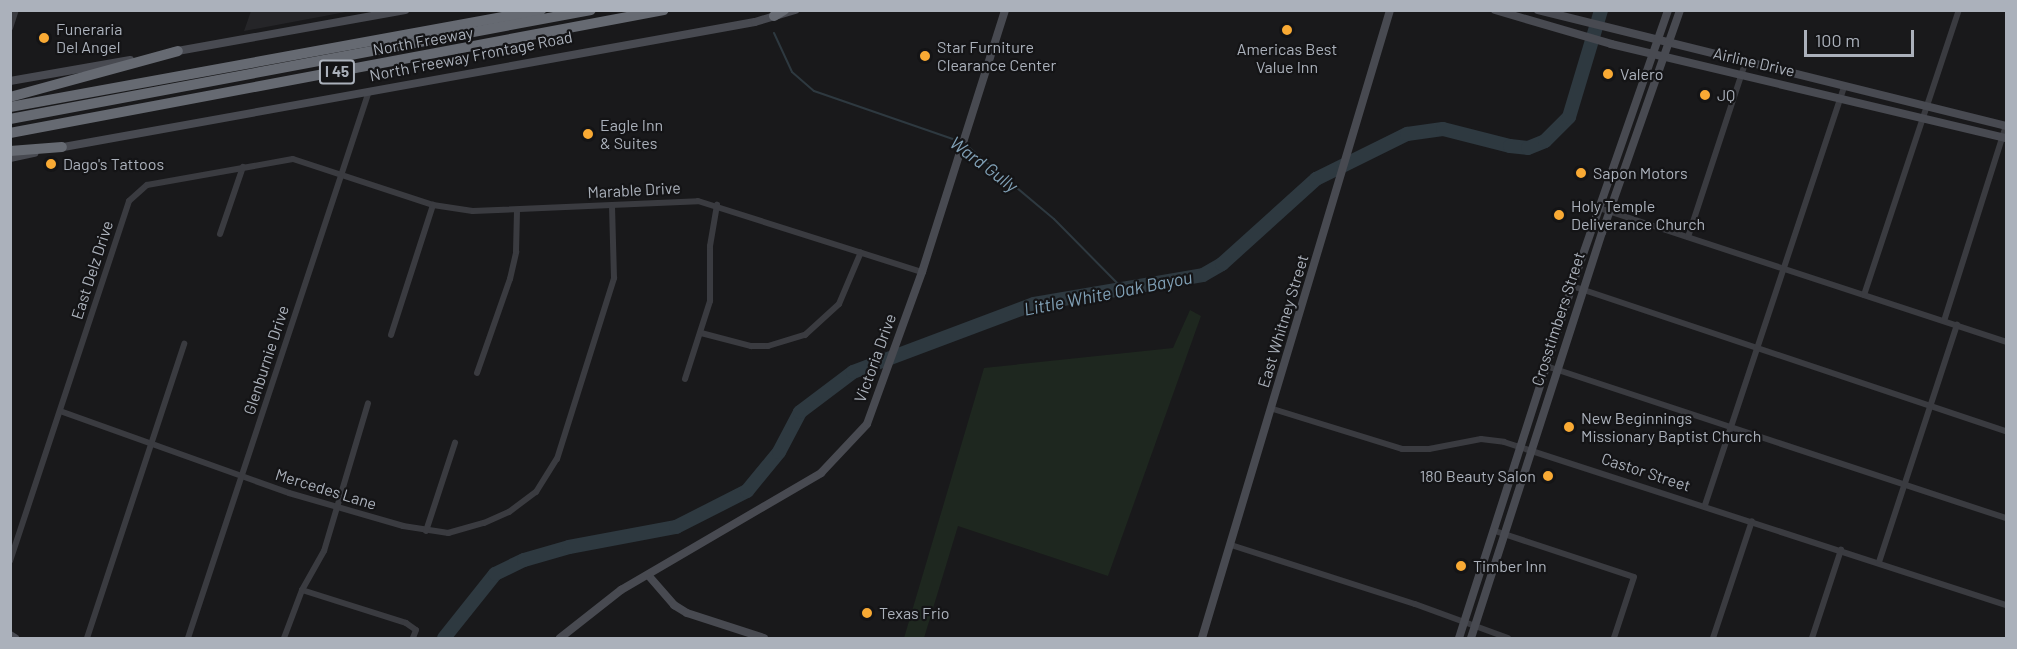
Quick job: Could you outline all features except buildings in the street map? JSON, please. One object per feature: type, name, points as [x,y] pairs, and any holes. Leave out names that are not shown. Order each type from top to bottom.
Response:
[{"type":"highway","name":"North Freeway","points":[[10,107],[541,10]]},
{"type":"highway","name":"North Freeway","points":[[10,119],[591,10]]},
{"type":"highway","name":"North Freeway","points":[[10,133],[663,10]]},
{"type":"highway","points":[[10,97],[178,51]]},
{"type":"highway","points":[[10,151],[62,147]]},
{"type":"main road","points":[[10,81],[405,10]]},
{"type":"main road","name":"North Freeway Frontage Road","points":[[10,158],[795,10]]},
{"type":"main road","name":"Victoria Drive","points":[[560,639],[600,603],[821,473],[867,424],[922,272],[1005,10]]},
{"type":"main road","name":"East Whitney Street","points":[[1202,639],[1273,409],[1390,10]]},
{"type":"main road","name":"Airline Drive","points":[[1495,10],[1611,44],[2005,138]]},
{"type":"main road","points":[[1525,20],[1528,10]]},
{"type":"main road","name":"Airline Drive","points":[[1538,10],[1745,64],[2007,126]]},
{"type":"main road","name":"Crosstimbers Street","points":[[1459,639],[1572,286],[1667,12]]},
{"type":"main road","name":"Crosstimbers Street","points":[[1471,639],[1557,369],[1680,12]]},
{"type":"main road","points":[[1620,146],[1631,150]]},
{"type":"main road","points":[[648,574],[680,609],[764,639]]},
{"type":"main road","points":[[10,634],[15,639]]},
{"type":"street","points":[[10,28],[16,10]]},
{"type":"street","points":[[1864,295],[1959,10]]},
{"type":"street","points":[[1688,237],[1745,64]]},
{"type":"street","points":[[1705,505],[1844,88]]},
{"type":"street","name":"Glenburnie Drive","points":[[188,639],[369,91]]},
{"type":"street","points":[[1944,321],[2007,126]]},
{"type":"street","name":"East Delz Drive","points":[[10,561],[129,201],[141,188],[293,159],[342,174]]},
{"type":"street","points":[[220,234],[243,167]]},
{"type":"street","name":"Marable Drive","points":[[342,174],[433,205],[473,211],[698,201],[717,205],[922,272]]},
{"type":"street","points":[[391,335],[433,205]]},
{"type":"street","name":"Mercedes Lane","points":[[60,411],[151,446],[335,505],[426,531],[465,530],[509,512],[536,492],[560,453],[614,278],[612,205]]},
{"type":"street","points":[[685,379],[710,301],[710,246],[717,205]]},
{"type":"street","points":[[1599,208],[2007,342]]},
{"type":"street","points":[[477,374],[510,279],[516,252],[517,210]]},
{"type":"street","points":[[701,333],[751,346],[768,346],[805,335],[839,304],[861,252]]},
{"type":"street","points":[[1572,286],[2007,430]]},
{"type":"street","points":[[1878,562],[1957,325]]},
{"type":"street","points":[[87,639],[184,344]]},
{"type":"street","points":[[1546,366],[1731,425],[2007,518]]},
{"type":"street","points":[[284,639],[302,590],[324,551],[335,505],[368,403]]},
{"type":"street","name":"Castor Street","points":[[1273,409],[1402,449],[1429,449],[1481,439],[1532,450],[2007,605]]},
{"type":"street","points":[[426,531],[455,443]]},
{"type":"street","points":[[1713,639],[1752,521]]},
{"type":"street","points":[[1495,531],[1634,577],[1614,639]]},
{"type":"street","points":[[1231,545],[1416,603],[1508,639]]},
{"type":"street","points":[[1812,639],[1841,550]]},
{"type":"street","points":[[302,590],[389,620],[406,623],[416,630],[413,639]]},
{"type":"shaded area","points":[[251,10],[351,11],[244,31]]},
{"type":"shaded area","points":[[1190,310],[1201,316],[1108,576],[958,526],[924,638],[904,638],[984,368],[1173,348]]},
{"type":"waterway","name":"Little White Oak Bayou","points":[[444,638],[495,574],[524,560],[569,547],[676,527],[747,491],[779,452],[800,412],[853,372],[1034,304],[1203,275],[1222,264],[1316,179],[1407,134],[1443,129],[1510,146],[1528,148],[1545,141],[1569,117],[1601,10]]},
{"type":"waterway","name":"Ward Gully","points":[[774,33],[792,72],[814,91],[961,142]]},
{"type":"waterway","name":"Ward Gully","points":[[966,145],[1054,219],[1123,289]]},
{"type":"place","name":"Americas Best Value Inn","points":[[1287,30]]},
{"type":"place","name":"Funeraria Del Angel","points":[[44,38]]},
{"type":"place","name":"Star Furniture Clearance Center","points":[[925,56]]},
{"type":"place","name":"Valero","points":[[1608,74]]},
{"type":"place","name":"JQ","points":[[1705,95]]},
{"type":"place","name":"Eagle Inn & Suites","points":[[588,134]]},
{"type":"place","name":"Dago's Tattoos","points":[[51,164]]},
{"type":"place","name":"Sapon Motors","points":[[1581,173]]},
{"type":"place","name":"Holy Temple Deliverance Church","points":[[1559,215]]},
{"type":"place","name":"New Beginnings Missionary Baptist Church","points":[[1569,427]]},
{"type":"place","name":"180 Beauty Salon","points":[[1548,476]]},
{"type":"place","name":"Timber Inn","points":[[1461,566]]},
{"type":"place","name":"Texas Frio","points":[[867,613]]}]
